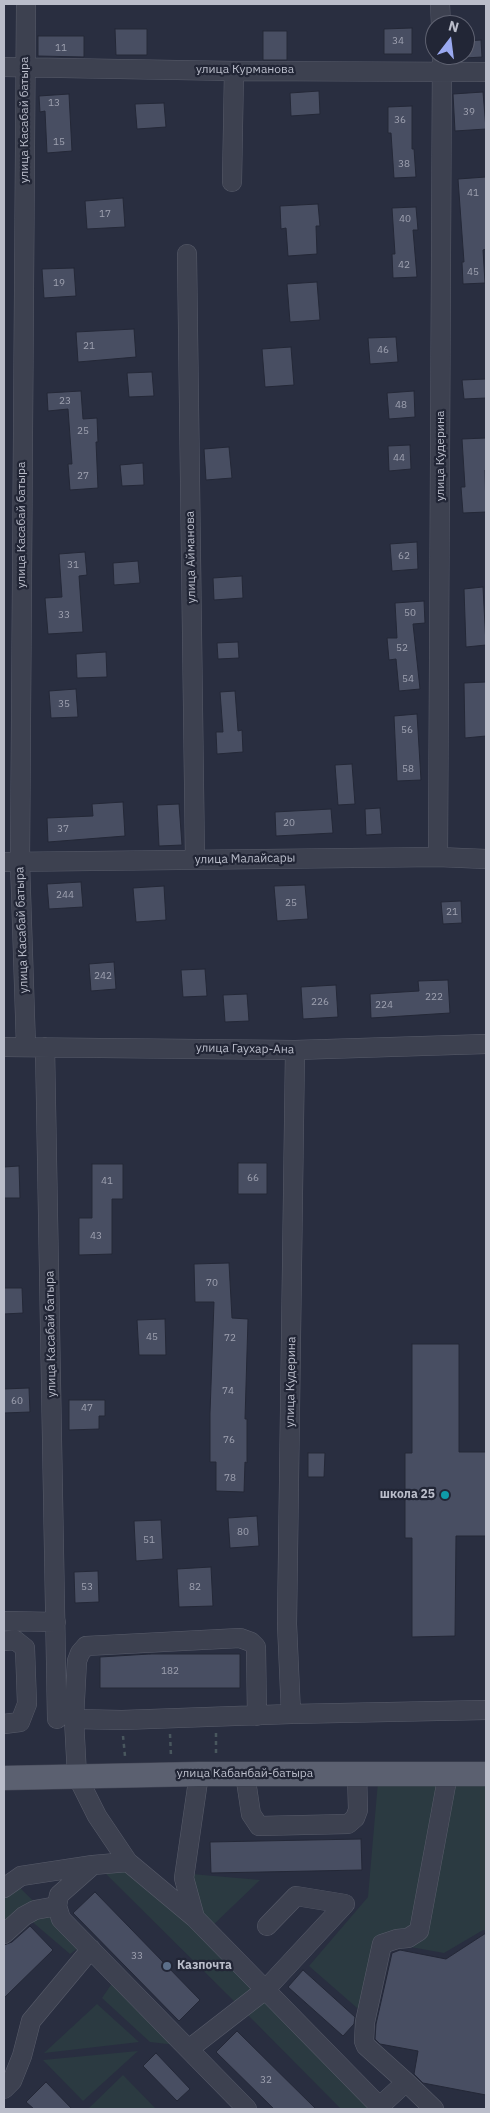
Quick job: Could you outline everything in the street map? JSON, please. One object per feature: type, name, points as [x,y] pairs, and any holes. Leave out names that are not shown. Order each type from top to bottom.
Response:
[{"type":"main road","name":"улица Кабанбай-батыра","points":[[4,1778],[208,1774],[486,1774]]},
{"type":"street","name":"улица Касабай батыра","points":[[26,4],[13,693],[12,862],[36,1047],[56,1622],[66,1719]]},
{"type":"street","name":"улица Курманова","points":[[4,66],[234,71],[425,65]]},
{"type":"street","name":"улица Кудерина","points":[[438,857],[442,65]]},
{"type":"street","name":"улица Курманова","points":[[448,65],[486,72]]},
{"type":"street","points":[[232,182],[234,71]]},
{"type":"street","name":"улица Айманова","points":[[187,254],[195,860]]},
{"type":"street","name":"улица Малайсары","points":[[12,862],[438,857],[486,859]]},
{"type":"street","name":"улица Гаухар-Ана","points":[[4,1047],[295,1050],[486,1044]]},
{"type":"street","name":"улица Кудерина","points":[[291,1714],[287,1624],[295,1050]]},
{"type":"street","points":[[4,1621],[56,1622]]},
{"type":"street","points":[[257,1716],[256,1647],[240,1638],[86,1646],[80,1652],[77,1661],[66,1719],[77,1776],[97,1816],[128,1862],[194,1918],[381,2108],[406,2082]]},
{"type":"street","points":[[4,1641],[15,1640],[25,1648],[27,1704],[20,1722],[4,1724]]},
{"type":"street","points":[[66,1719],[122,1720],[170,1717],[486,1710]]},
{"type":"street","points":[[194,1918],[184,1878],[208,1774]]},
{"type":"street","points":[[245,1774],[251,1814],[259,1826],[348,1824],[355,1818],[358,1810],[357,1774]]},
{"type":"street","points":[[434,2109],[366,2046],[364,2041],[365,2022],[382,1944],[397,1938],[408,1938],[418,1931],[448,1774]]},
{"type":"street","points":[[4,1888],[21,1876],[93,1865],[128,1862]]},
{"type":"street","points":[[93,1865],[59,1896],[57,1906],[61,1919],[247,2109]]},
{"type":"street","points":[[189,2049],[265,1990],[345,1904],[296,1896],[267,1926]]},
{"type":"street","points":[[4,1934],[24,1916],[35,1910],[57,1906]]},
{"type":"street","points":[[4,2089],[12,2081],[22,2056],[31,2021],[91,1949]]},
{"type":"path","points":[[170,1717],[172,1775]]},
{"type":"path","points":[[208,1774],[215,1717]]},
{"type":"path","points":[[122,1720],[126,1776]]},
{"type":"shaded area","points":[[486,1781],[486,1930],[444,1953],[377,1941],[364,2014],[309,1966],[368,1897],[378,1782]]},
{"type":"shaded area","points":[[141,1862],[258,1991],[236,2003],[101,1869]]},
{"type":"shaded area","points":[[191,1874],[260,1880],[210,1928],[200,1909]]},
{"type":"shaded area","points":[[16,1884],[80,1947],[70,1954],[22,1913],[4,1930],[4,1894]]},
{"type":"shaded area","points":[[115,1979],[176,2045],[150,2042],[102,1998]]},
{"type":"shaded area","points":[[265,1996],[374,2109],[341,2109],[245,2012]]},
{"type":"shaded area","points":[[97,2004],[139,2042],[44,2053]]},
{"type":"shaded area","points":[[138,2051],[83,2101],[43,2060]]},
{"type":"shaded area","points":[[123,2075],[156,2109],[89,2108]]},
{"type":"building","points":[[412,28],[412,54],[384,54],[384,29]]},
{"type":"building","points":[[115,29],[147,29],[147,55],[116,55]]},
{"type":"building","points":[[263,31],[287,31],[287,60],[263,60]]},
{"type":"building","points":[[38,36],[84,36],[84,57],[38,56]]},
{"type":"building","points":[[475,40],[481,40],[482,57],[475,57]]},
{"type":"building","points":[[319,91],[320,114],[291,116],[290,93]]},
{"type":"building","points":[[483,92],[486,129],[455,131],[453,94]]},
{"type":"building","points":[[69,94],[72,151],[47,153],[45,111],[40,112],[39,96]]},
{"type":"building","points":[[164,103],[166,127],[137,129],[135,104]]},
{"type":"building","points":[[412,106],[412,149],[414,149],[416,177],[394,178],[391,133],[388,133],[388,107]]},
{"type":"building","points":[[486,177],[486,249],[483,250],[485,283],[463,284],[462,262],[464,262],[458,179]]},
{"type":"building","points":[[123,198],[125,227],[87,229],[85,201]]},
{"type":"building","points":[[318,204],[320,226],[316,226],[317,254],[288,256],[286,228],[281,229],[280,206]]},
{"type":"building","points":[[416,207],[418,230],[413,230],[417,277],[393,278],[392,254],[395,254],[392,208]]},
{"type":"building","points":[[74,268],[76,296],[44,298],[42,269]]},
{"type":"building","points":[[317,282],[320,320],[290,322],[287,284]]},
{"type":"building","points":[[134,329],[136,357],[78,362],[76,332]]},
{"type":"building","points":[[396,337],[398,362],[370,364],[368,338]]},
{"type":"building","points":[[291,347],[294,385],[265,387],[262,349]]},
{"type":"building","points":[[152,372],[154,396],[129,397],[127,373]]},
{"type":"building","points":[[486,379],[486,398],[464,399],[462,380]]},
{"type":"building","points":[[81,391],[83,419],[97,418],[98,488],[70,490],[68,464],[72,464],[68,409],[48,411],[47,393]]},
{"type":"building","points":[[414,391],[415,417],[389,419],[387,393]]},
{"type":"building","points":[[486,438],[486,512],[463,513],[461,487],[465,487],[462,439]]},
{"type":"building","points":[[410,445],[411,469],[389,471],[388,446]]},
{"type":"building","points":[[229,447],[232,478],[206,480],[204,449]]},
{"type":"building","points":[[143,463],[144,485],[122,486],[120,465]]},
{"type":"building","points":[[417,542],[418,569],[392,571],[390,544]]},
{"type":"building","points":[[85,552],[87,575],[79,576],[83,632],[48,634],[45,598],[62,597],[59,554]]},
{"type":"building","points":[[138,561],[140,583],[114,585],[113,563]]},
{"type":"building","points":[[242,576],[243,598],[214,600],[213,578]]},
{"type":"building","points":[[483,587],[486,645],[466,647],[464,589]]},
{"type":"building","points":[[424,601],[425,623],[413,624],[420,689],[399,691],[396,659],[389,660],[387,638],[397,638],[395,603]]},
{"type":"building","points":[[238,642],[239,658],[218,659],[217,643]]},
{"type":"building","points":[[106,652],[107,677],[77,678],[76,654]]},
{"type":"building","points":[[486,682],[486,736],[465,738],[464,683]]},
{"type":"building","points":[[76,689],[78,717],[51,718],[49,691]]},
{"type":"building","points":[[235,691],[238,731],[242,730],[243,752],[217,754],[216,732],[223,732],[220,692]]},
{"type":"building","points":[[417,714],[421,780],[397,781],[394,716]]},
{"type":"building","points":[[352,764],[355,804],[338,805],[335,765]]},
{"type":"building","points":[[123,802],[125,836],[48,842],[47,818],[93,816],[92,804]]},
{"type":"building","points":[[179,804],[182,845],[159,846],[157,805]]},
{"type":"building","points":[[380,808],[382,834],[366,835],[365,809]]},
{"type":"building","points":[[331,809],[333,833],[276,836],[275,812]]},
{"type":"building","points":[[81,882],[83,907],[49,909],[47,884]]},
{"type":"building","points":[[305,885],[308,919],[277,921],[274,886]]},
{"type":"building","points":[[164,886],[166,920],[136,922],[133,888]]},
{"type":"building","points":[[461,901],[462,923],[443,924],[441,902]]},
{"type":"building","points":[[114,962],[116,989],[91,991],[89,964]]},
{"type":"building","points":[[205,969],[207,996],[183,997],[181,970]]},
{"type":"building","points":[[448,980],[450,1013],[371,1018],[370,994],[419,991],[418,981]]},
{"type":"building","points":[[336,985],[338,1017],[303,1019],[301,987]]},
{"type":"building","points":[[247,994],[249,1021],[225,1022],[223,995]]},
{"type":"building","points":[[238,1163],[267,1163],[267,1194],[238,1194]]},
{"type":"building","points":[[92,1164],[123,1164],[123,1199],[112,1199],[112,1254],[79,1255],[79,1218],[92,1218]]},
{"type":"building","points":[[19,1166],[20,1198],[4,1198],[4,1167]]},
{"type":"building","points":[[229,1263],[232,1318],[248,1319],[245,1419],[247,1419],[247,1463],[245,1462],[244,1492],[216,1491],[216,1462],[210,1462],[214,1302],[195,1302],[194,1264]]},
{"type":"building","points":[[4,1288],[22,1288],[23,1313],[4,1314]]},
{"type":"building","points":[[165,1319],[166,1355],[139,1355],[137,1320]]},
{"type":"building","name":"школа 25","points":[[412,1344],[459,1344],[459,1452],[486,1452],[486,1536],[456,1536],[455,1636],[412,1637],[412,1538],[405,1538],[405,1453],[412,1453]]},
{"type":"building","points":[[29,1388],[30,1412],[4,1413],[4,1389]]},
{"type":"building","points":[[69,1400],[105,1400],[105,1416],[99,1416],[99,1429],[69,1430]]},
{"type":"building","points":[[308,1453],[325,1453],[324,1477],[308,1477]]},
{"type":"building","points":[[257,1516],[259,1546],[230,1548],[228,1518]]},
{"type":"building","points":[[161,1520],[163,1559],[136,1561],[134,1521]]},
{"type":"building","points":[[211,1567],[213,1606],[179,1607],[177,1569]]},
{"type":"building","points":[[98,1571],[99,1602],[75,1603],[74,1572]]},
{"type":"building","points":[[150,1654],[240,1654],[240,1688],[100,1688],[100,1657]]},
{"type":"building","points":[[361,1839],[362,1870],[211,1873],[210,1842]]},
{"type":"building","points":[[95,1892],[200,2000],[179,2021],[73,1913]]},
{"type":"building","points":[[30,1926],[53,1950],[4,1998],[4,1945],[12,1942]]},
{"type":"building","points":[[486,1933],[486,2095],[423,2083],[414,2074],[418,2051],[380,2044],[375,2039],[376,2024],[392,1953],[400,1950],[446,1959]]},
{"type":"building","points":[[303,1970],[355,2017],[354,2024],[343,2036],[288,1987]]},
{"type":"building","points":[[237,2031],[316,2109],[274,2109],[216,2052]]},
{"type":"building","points":[[156,2053],[190,2089],[177,2101],[143,2066]]},
{"type":"building","points":[[46,2082],[72,2109],[34,2109],[26,2102]]},
{"type":"place","name":"школа 25","points":[[445,1495]]},
{"type":"place","name":"Казпочта","points":[[167,1966]]}]
